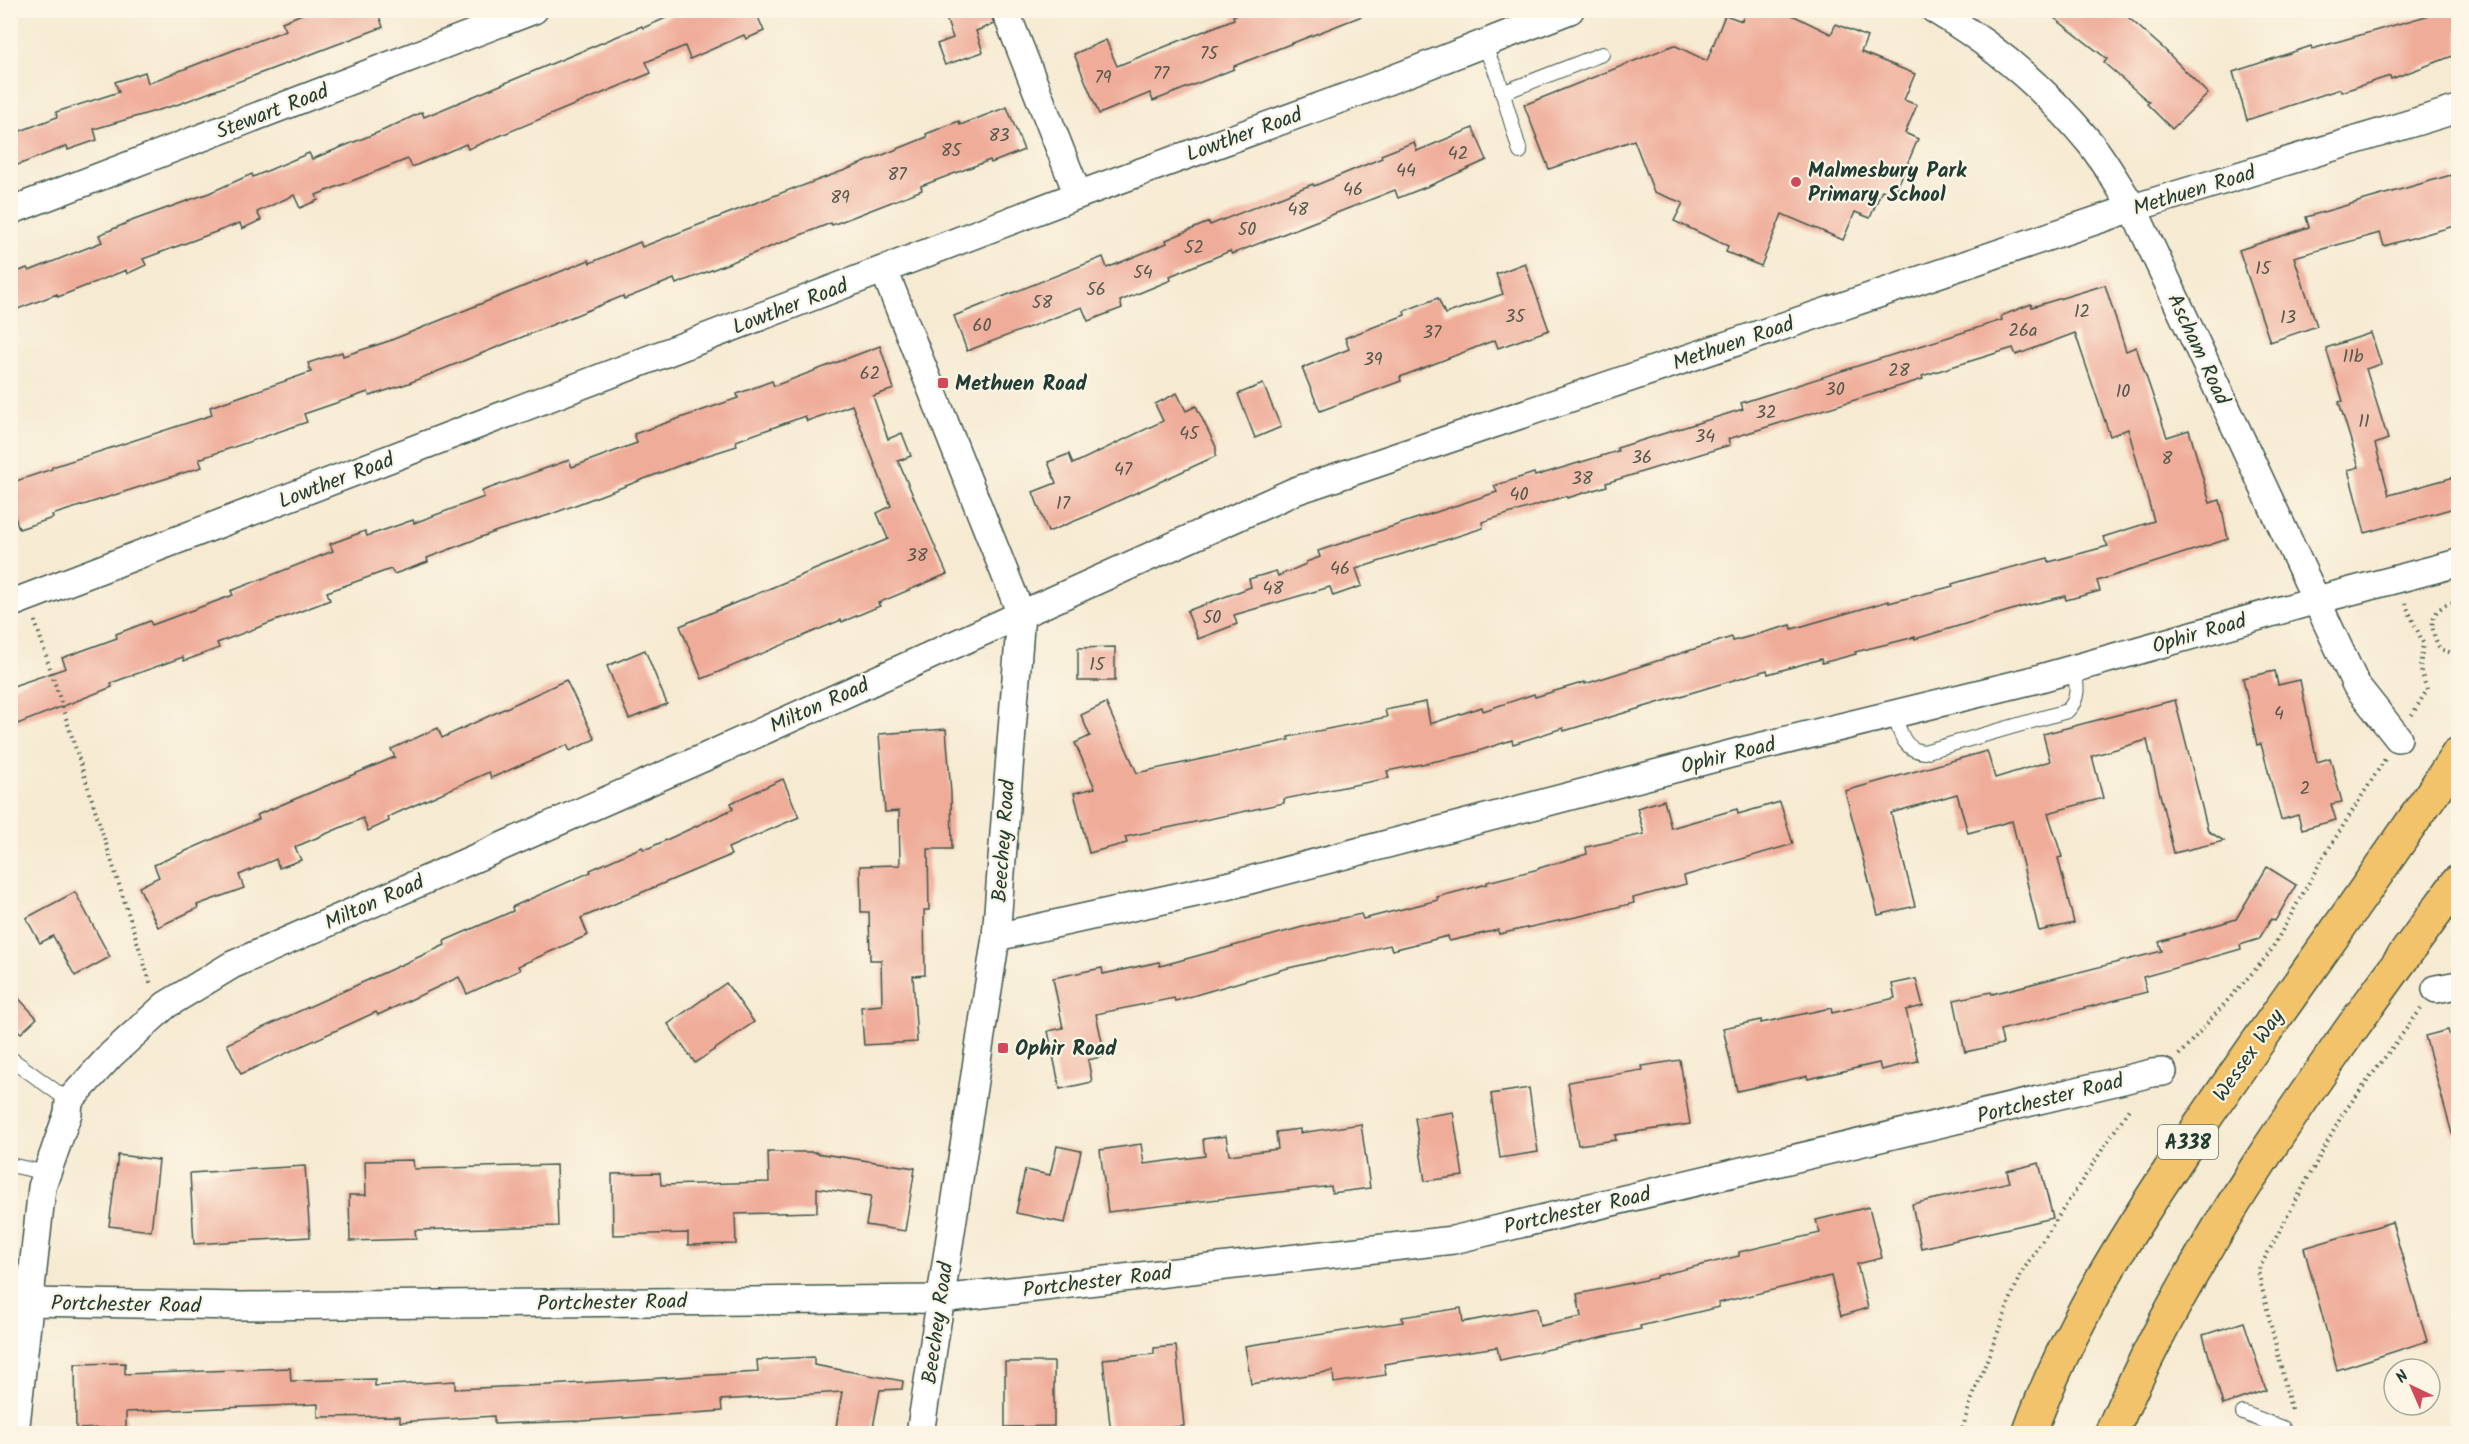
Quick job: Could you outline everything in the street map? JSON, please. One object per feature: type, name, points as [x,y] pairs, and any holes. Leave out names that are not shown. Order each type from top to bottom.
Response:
[{"type":"highway","name":"Wessex Way","points":[[2029,1434],[2039,1405],[2078,1325],[2108,1268],[2158,1186],[2458,754]]},
{"type":"highway","points":[[2111,1434],[2174,1303],[2216,1232],[2328,1062],[2458,882]]},
{"type":"street","name":"Stewart Road","points":[[10,211],[534,10]]},
{"type":"street","points":[[1005,10],[1078,195]]},
{"type":"street","name":"Lowther Road","points":[[18,601],[1078,195],[1484,45],[1570,10]]},
{"type":"street","name":"Ascham Road","points":[[1935,10],[1973,33],[2016,66],[2050,99],[2091,145],[2133,208],[2356,685],[2398,738]]},
{"type":"street","name":"Methuen Road","points":[[1020,614],[1295,491],[2133,208],[2458,109]]},
{"type":"street","name":"Beechey Road","points":[[884,270],[1020,614],[996,937],[920,1434]]},
{"type":"street","name":"Ophir Road","points":[[996,937],[1230,885],[1742,751],[2074,669],[2317,600],[2458,563]]},
{"type":"street","name":"Milton Road","points":[[15,1434],[20,1303],[42,1186],[68,1113],[69,1101],[111,1055],[166,1005],[232,965],[703,758],[1020,614]]},
{"type":"street","name":"Portchester Road","points":[[20,1303],[240,1306],[940,1299],[1454,1240],[2163,1072]]},
{"type":"lane","points":[[1484,45],[1520,152]]},
{"type":"lane","points":[[1502,93],[1602,54]]},
{"type":"lane","points":[[1894,714],[1908,747],[1924,752],[2067,711],[2072,707],[2078,690],[2074,669]]},
{"type":"lane","points":[[10,1058],[69,1101]]},
{"type":"lane","points":[[10,1165],[47,1173]]},
{"type":"lane","points":[[2243,1413],[2283,1428],[2285,1434]]},
{"type":"path","points":[[2398,738],[2427,690],[2420,668],[2423,644],[2405,606],[2403,578]]},
{"type":"path","points":[[18,601],[39,632],[149,982],[166,1005]]},
{"type":"path","points":[[2458,601],[2444,604],[2434,616],[2432,634],[2440,649],[2458,655]]},
{"type":"path","points":[[2291,1410],[2258,1271],[2342,1115],[2447,987]]},
{"type":"building","points":[[312,10],[377,10],[383,27],[179,104],[94,129],[97,140],[68,150],[67,146],[10,168],[10,135],[57,117],[56,112],[119,92],[115,82],[145,72],[148,83],[286,30],[282,22]]},
{"type":"building","points":[[684,10],[755,10],[764,31],[746,39],[744,35],[690,59],[685,46],[646,62],[651,73],[468,149],[466,144],[412,167],[408,159],[316,195],[318,200],[300,208],[294,195],[257,212],[261,220],[242,229],[240,223],[143,259],[146,265],[127,274],[126,270],[58,297],[57,294],[10,312],[10,275],[27,268],[29,271],[102,242],[99,235],[252,174],[253,177],[309,153],[312,159],[422,112],[424,117]]},
{"type":"building","points":[[943,10],[990,10],[994,24],[976,31],[983,52],[945,65],[937,44],[953,38]]},
{"type":"building","points":[[1248,10],[1372,12],[1234,66],[1234,69],[1153,101],[1150,93],[1099,114],[1074,54],[1106,40],[1117,66],[1234,19],[1233,16]]},
{"type":"building","points":[[1746,10],[1782,10],[1831,34],[1836,24],[1867,37],[1861,52],[1915,74],[1904,100],[1917,105],[1905,133],[1918,139],[1894,195],[1882,190],[1870,218],[1855,212],[1843,240],[1782,214],[1761,266],[1726,252],[1728,246],[1674,221],[1683,203],[1654,192],[1634,140],[1549,169],[1524,105],[1674,45],[1707,61],[1725,15],[1742,21]]},
{"type":"building","points":[[2044,10],[2120,10],[2164,49],[2208,94],[2172,129],[2147,104],[2149,102],[2104,63],[2107,59]]},
{"type":"building","points":[[2425,10],[2458,10],[2458,54],[2391,79],[2390,76],[2341,92],[2340,89],[2247,120],[2233,72],[2311,46],[2312,49],[2426,16]]},
{"type":"building","points":[[1007,107],[1024,150],[921,186],[922,190],[676,284],[674,279],[624,299],[623,296],[409,383],[370,396],[368,392],[304,414],[307,422],[199,459],[202,467],[52,515],[53,518],[19,529],[10,502],[10,483],[212,415],[210,407],[311,372],[308,363],[342,352],[343,356],[389,341],[589,260],[590,263],[640,242],[642,247],[848,169],[927,137],[926,134],[959,121],[960,125]]},
{"type":"building","points":[[1473,128],[1487,160],[1431,185],[1398,198],[1395,190],[1232,254],[1230,251],[1170,276],[1171,280],[1120,301],[1122,308],[1088,321],[1082,307],[967,351],[954,316],[1103,257],[1107,268],[1167,243],[1166,240],[1209,222],[1210,225],[1313,184],[1314,186],[1414,142],[1417,151]]},
{"type":"building","points":[[2451,175],[2458,199],[2458,225],[2384,246],[2380,233],[2294,257],[2317,326],[2270,342],[2239,250],[2309,227],[2306,217]]},
{"type":"building","points":[[1525,263],[1549,330],[1498,348],[1495,340],[1400,377],[1401,381],[1320,411],[1302,368],[1349,349],[1345,338],[1405,315],[1404,311],[1438,298],[1445,314],[1503,294],[1496,274]]},
{"type":"building","points":[[2105,285],[2126,351],[2136,347],[2167,437],[2189,430],[2210,503],[2220,500],[2228,539],[2097,581],[2100,591],[2066,600],[2065,596],[2025,606],[1915,639],[1915,637],[1855,652],[1856,654],[1822,663],[1821,659],[1768,674],[1767,670],[1564,731],[1563,728],[1513,744],[1512,740],[1466,755],[1387,771],[1389,778],[1284,799],[1284,803],[1125,837],[1127,843],[1089,853],[1074,793],[1095,788],[1075,743],[1090,736],[1081,715],[1106,703],[1137,773],[1289,740],[1288,737],[1387,717],[1385,710],[1426,702],[1430,724],[1482,707],[1483,711],[1534,694],[1535,697],[1585,682],[1585,684],[1732,637],[1733,641],[1791,625],[1792,629],[1889,601],[1889,603],[1953,586],[1952,584],[1986,574],[2048,558],[2049,562],[2108,546],[2103,537],[2154,521],[2128,429],[2110,436],[2075,333],[2016,355],[2013,348],[1922,376],[1923,379],[1728,439],[1730,445],[1606,483],[1607,486],[1482,522],[1483,528],[1356,569],[1362,586],[1333,596],[1330,587],[1234,615],[1237,624],[1198,639],[1187,611],[1251,587],[1249,579],[1276,571],[1278,576],[1306,564],[1320,557],[1318,551],[1497,492],[1494,486],[1618,451],[1617,448],[1743,409],[1741,403],[2002,320],[2001,316],[2031,304],[2032,307]]},
{"type":"building","points":[[2371,333],[2381,364],[2366,369],[2388,439],[2375,444],[2389,495],[2458,476],[2458,507],[2365,533],[2348,470],[2359,467],[2339,402],[2343,401],[2326,348]]},
{"type":"building","points":[[880,346],[894,389],[873,396],[888,439],[902,433],[911,456],[898,461],[947,574],[878,603],[880,606],[842,622],[841,620],[702,679],[680,626],[888,539],[877,513],[891,506],[852,405],[807,421],[805,416],[736,441],[737,446],[549,515],[497,531],[427,558],[428,562],[394,574],[391,569],[327,592],[330,600],[217,643],[219,648],[184,661],[183,657],[111,683],[112,687],[10,727],[10,687],[66,668],[62,658],[117,638],[116,634],[150,621],[152,625],[233,595],[231,591],[333,551],[330,544],[365,531],[367,536],[413,520],[414,523],[484,497],[482,491],[569,460],[572,467],[637,443],[634,434],[738,398],[737,394],[772,381],[774,386]]},
{"type":"building","points":[[1263,384],[1281,427],[1255,438],[1238,394]]},
{"type":"building","points":[[1177,393],[1186,411],[1196,406],[1216,447],[1216,456],[1048,532],[1033,492],[1056,483],[1048,462],[1069,454],[1073,464],[1163,421],[1155,404]]},
{"type":"building","points":[[1115,647],[1115,681],[1078,681],[1078,648]]},
{"type":"building","points":[[645,650],[667,704],[629,719],[607,666]]},
{"type":"building","points":[[2275,671],[2278,685],[2300,680],[2317,762],[2330,758],[2342,802],[2331,804],[2336,820],[2302,829],[2298,815],[2281,820],[2261,744],[2257,745],[2243,678]]},
{"type":"building","points":[[566,680],[595,739],[570,751],[567,745],[491,778],[489,772],[388,817],[389,821],[368,831],[363,818],[295,847],[301,860],[279,868],[276,859],[239,875],[244,888],[197,905],[198,908],[158,927],[139,887],[159,877],[154,865],[259,819],[257,815],[395,757],[391,749],[438,728],[442,738]]},
{"type":"building","points":[[2175,700],[2208,831],[2224,841],[2174,853],[2147,740],[2092,756],[2103,798],[2048,813],[2062,857],[2058,858],[2074,923],[2039,931],[2012,821],[1968,833],[1957,794],[1891,813],[1915,906],[1878,915],[1845,791],[1987,751],[1995,778],[2050,761],[2043,734]]},
{"type":"building","points":[[946,729],[952,849],[928,849],[929,910],[924,910],[925,975],[913,976],[917,1042],[864,1045],[861,1007],[882,1005],[881,960],[870,960],[869,912],[861,912],[860,866],[900,865],[899,811],[885,812],[879,734]]},
{"type":"building","points":[[783,779],[799,817],[728,848],[731,855],[581,918],[588,935],[518,966],[520,970],[467,994],[459,977],[241,1074],[227,1044],[445,945],[444,941],[513,911],[512,907],[591,872],[590,870],[642,847],[643,849],[649,848],[733,809],[731,803]]},
{"type":"building","points":[[1664,800],[1671,828],[1737,809],[1738,814],[1780,802],[1793,844],[1684,876],[1686,884],[1633,898],[1634,903],[1585,915],[1499,934],[1498,930],[1449,941],[1448,936],[1392,950],[1390,945],[1284,969],[1175,1001],[1174,998],[1096,1014],[1105,1056],[1088,1060],[1092,1082],[1060,1089],[1048,1031],[1063,1028],[1053,978],[1102,968],[1103,974],[1159,962],[1160,966],[1310,925],[1361,914],[1363,919],[1438,900],[1437,897],[1587,854],[1586,847],[1644,834],[1637,808]]},
{"type":"building","points":[[2267,867],[2296,885],[2275,921],[2271,919],[2259,939],[2240,945],[2241,949],[2143,977],[2147,992],[2000,1030],[2003,1044],[1965,1052],[1954,1000],[1991,992],[1992,994],[2162,951],[2159,942],[2236,919]]},
{"type":"building","points":[[75,892],[110,957],[75,976],[53,936],[40,943],[26,918]]},
{"type":"building","points":[[1916,979],[1923,1006],[1906,1010],[1918,1061],[1881,1070],[1879,1063],[1808,1079],[1807,1076],[1737,1091],[1723,1028],[1761,1020],[1761,1023],[1831,1008],[1832,1013],[1895,998],[1892,984]]},
{"type":"building","points":[[726,983],[754,1022],[695,1063],[668,1024]]},
{"type":"building","points":[[10,989],[37,1018],[21,1033],[10,1023]]},
{"type":"building","points":[[2448,1030],[2458,1065],[2458,1133],[2452,1134],[2425,1036]]},
{"type":"building","points":[[1680,1060],[1690,1124],[1615,1135],[1616,1140],[1578,1145],[1568,1082],[1643,1070],[1642,1066]]},
{"type":"building","points":[[1529,1088],[1538,1152],[1500,1158],[1491,1094]]},
{"type":"building","points":[[1453,1112],[1463,1176],[1425,1181],[1415,1118]]},
{"type":"building","points":[[1361,1124],[1370,1188],[1332,1193],[1331,1186],[1108,1212],[1100,1150],[1141,1144],[1144,1164],[1205,1156],[1203,1139],[1226,1136],[1229,1155],[1278,1149],[1276,1132],[1300,1129],[1300,1133]]},
{"type":"building","points":[[1057,1146],[1081,1151],[1065,1223],[1016,1213],[1025,1170],[1050,1175]]},
{"type":"building","points":[[768,1152],[816,1152],[915,1168],[905,1231],[866,1225],[871,1196],[817,1188],[817,1212],[735,1214],[736,1244],[688,1245],[688,1233],[613,1235],[612,1174],[660,1173],[661,1185],[769,1182]]},
{"type":"building","points":[[118,1155],[159,1160],[151,1231],[109,1226]]},
{"type":"building","points":[[413,1160],[414,1169],[556,1165],[558,1226],[415,1230],[416,1239],[350,1241],[349,1195],[366,1195],[365,1161]]},
{"type":"building","points":[[2039,1163],[2053,1218],[1921,1248],[1912,1204],[2010,1182],[2007,1171]]},
{"type":"building","points":[[305,1166],[310,1237],[194,1244],[190,1173]]},
{"type":"building","points":[[1869,1207],[1882,1258],[1857,1264],[1868,1308],[1841,1316],[1831,1276],[1718,1303],[1719,1307],[1640,1326],[1641,1329],[1500,1360],[1497,1347],[1384,1364],[1386,1375],[1334,1383],[1333,1371],[1251,1384],[1245,1346],[1403,1322],[1402,1317],[1461,1308],[1463,1322],[1537,1308],[1540,1326],[1581,1317],[1577,1294],[1656,1278],[1656,1276],[1739,1256],[1739,1252],[1820,1233],[1816,1220]]},
{"type":"building","points":[[2392,1222],[2427,1341],[2337,1370],[2304,1248]]},
{"type":"building","points":[[2244,1322],[2266,1390],[2223,1405],[2203,1335]]},
{"type":"building","points":[[1176,1346],[1184,1426],[1111,1434],[1103,1359],[1154,1354],[1154,1348]]},
{"type":"building","points":[[814,1357],[814,1365],[903,1381],[902,1389],[880,1390],[872,1433],[836,1427],[842,1392],[721,1400],[722,1411],[581,1421],[494,1424],[494,1416],[400,1422],[400,1416],[318,1417],[318,1404],[126,1412],[126,1427],[76,1429],[75,1364],[125,1363],[125,1374],[290,1368],[291,1381],[375,1379],[375,1386],[455,1381],[455,1389],[758,1372],[757,1360]]},
{"type":"building","points":[[1005,1362],[1054,1362],[1054,1426],[1005,1427]]},
{"type":"place","name":"Malmesbury Park Primary School","points":[[1796,182]]},
{"type":"place","name":"Methuen Road","points":[[943,383]]},
{"type":"place","name":"Ophir Road","points":[[1003,1048]]}]
